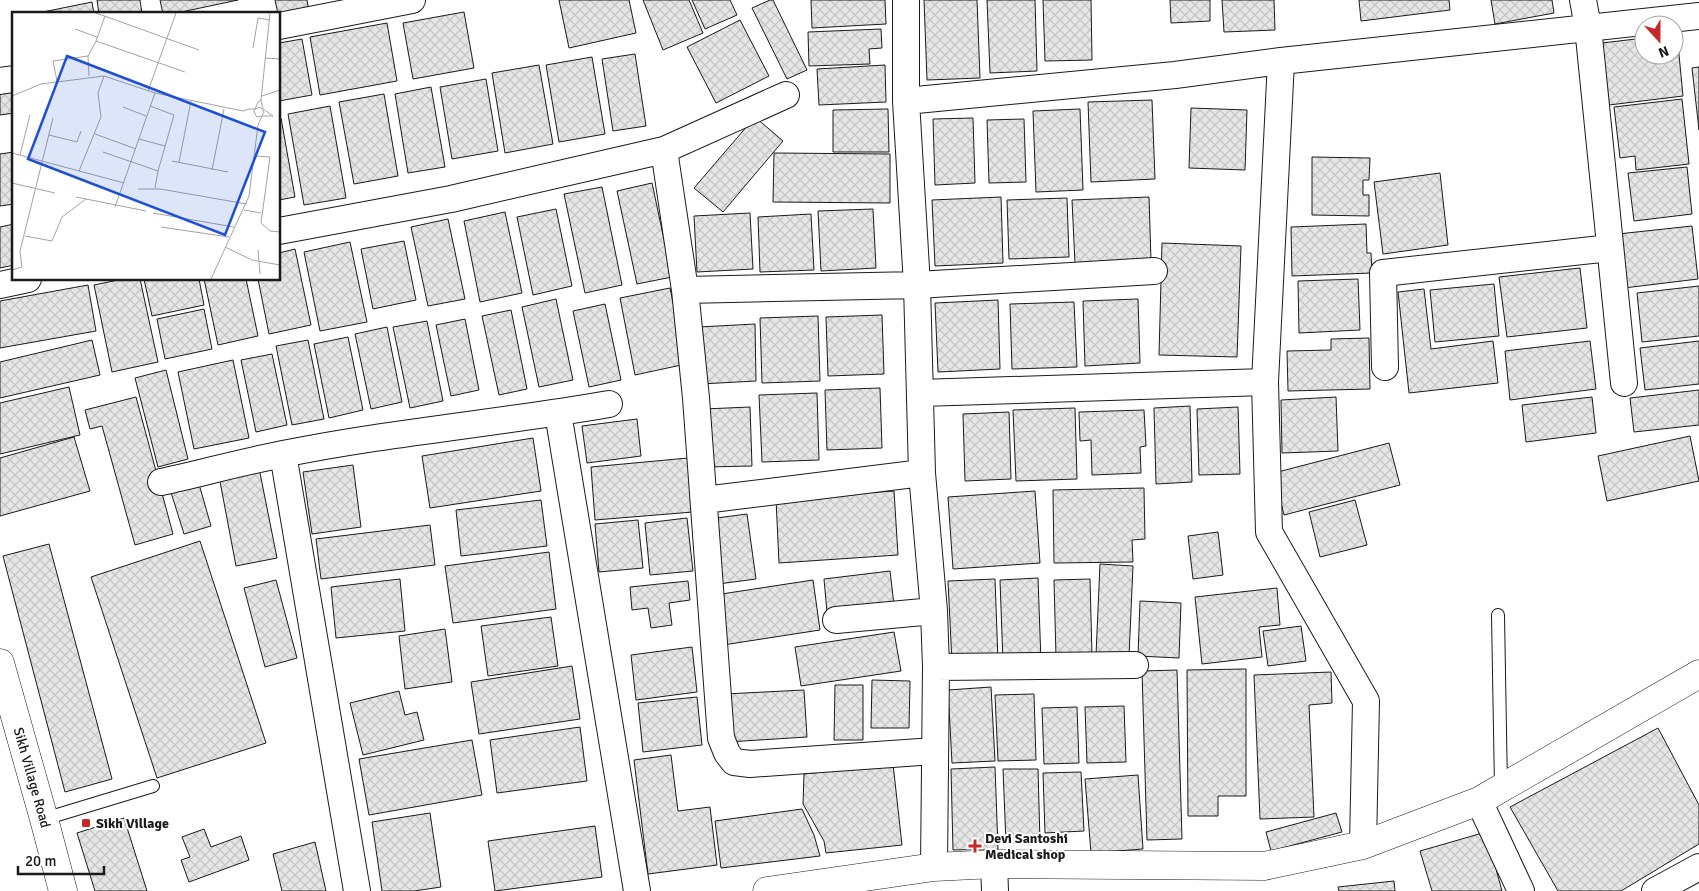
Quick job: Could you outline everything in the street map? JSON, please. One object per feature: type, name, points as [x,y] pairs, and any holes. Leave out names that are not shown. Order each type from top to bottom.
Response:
[{"type":"street","points":[[280,26],[412,0]]},
{"type":"street","points":[[906,0],[906,101],[917,285],[922,473],[934,611],[936,667],[934,867]]},
{"type":"street","points":[[1583,0],[1588,27],[1624,383]]},
{"type":"street","points":[[906,101],[1175,75],[1281,61],[1699,16]]},
{"type":"street","points":[[1281,61],[1265,382],[1269,532],[1366,701],[1363,845]]},
{"type":"street","points":[[280,230],[451,199],[664,150],[786,94]]},
{"type":"street","points":[[664,150],[685,290],[696,398],[721,738],[727,754],[734,762],[750,764],[934,751]]},
{"type":"street","points":[[1385,367],[1383,272],[1610,248]]},
{"type":"street","points":[[685,290],[917,285],[1154,271]]},
{"type":"street","points":[[0,284],[22,280]]},
{"type":"street","points":[[920,393],[1265,382]]},
{"type":"street","points":[[161,482],[284,454],[491,420],[558,413],[609,404]]},
{"type":"street","points":[[558,413],[638,891]]},
{"type":"street","points":[[284,454],[357,891]]},
{"type":"street","points":[[704,500],[922,473]]},
{"type":"street","points":[[836,620],[934,611]]},
{"type":"street","points":[[936,667],[1135,665]]},
{"type":"street","points":[[767,891],[934,867],[994,864],[1264,866],[1363,845],[1490,795],[1699,674]]},
{"type":"street","name":"Sikh Village Road","points":[[2,677],[63,891]]},
{"type":"street","points":[[1490,795],[1521,891]]},
{"type":"street","points":[[994,864],[995,891]]},
{"type":"street","points":[[1654,891],[1699,867]]},
{"type":"lane","points":[[1490,795],[1498,615]]},
{"type":"lane","points":[[44,819],[154,786]]},
{"type":"building","points":[[97,0],[140,0],[142,12],[99,12]]},
{"type":"building","points":[[160,0],[238,0],[181,12],[163,12]]},
{"type":"building","points":[[275,0],[307,0],[309,12],[280,14],[278,12]]},
{"type":"building","points":[[559,0],[629,0],[636,33],[569,48]]},
{"type":"building","points":[[643,0],[689,0],[703,33],[663,50]]},
{"type":"building","points":[[692,0],[730,0],[737,15],[705,29]]},
{"type":"building","points":[[773,0],[807,70],[787,79],[752,8]]},
{"type":"building","points":[[811,0],[885,0],[886,24],[812,28]]},
{"type":"building","points":[[924,0],[977,0],[980,78],[927,80]]},
{"type":"building","points":[[987,0],[1035,0],[1037,71],[990,73]]},
{"type":"building","points":[[1043,0],[1091,0],[1092,60],[1045,61]]},
{"type":"building","points":[[1170,0],[1210,0],[1210,21],[1171,23]]},
{"type":"building","points":[[1222,0],[1274,0],[1275,30],[1224,32]]},
{"type":"building","points":[[1359,0],[1449,0],[1450,10],[1361,21]]},
{"type":"building","points":[[1491,0],[1552,0],[1554,13],[1495,24]]},
{"type":"building","points":[[92,2],[94,12],[43,12]]},
{"type":"building","points":[[464,12],[474,68],[413,79],[403,23]]},
{"type":"building","points":[[740,20],[769,76],[716,103],[687,47]]},
{"type":"building","points":[[387,23],[397,81],[320,95],[310,37]]},
{"type":"building","points":[[881,29],[882,48],[869,49],[870,64],[809,66],[808,32]]},
{"type":"building","points":[[302,39],[312,95],[280,101],[280,43]]},
{"type":"building","points":[[1634,39],[1634,65],[1680,65],[1683,96],[1609,105],[1602,43]]},
{"type":"building","points":[[635,54],[646,126],[613,131],[602,59]]},
{"type":"building","points":[[592,57],[605,134],[559,142],[546,65]]},
{"type":"building","points":[[539,65],[553,144],[505,153],[492,73]]},
{"type":"building","points":[[885,65],[886,102],[819,105],[817,69]]},
{"type":"building","points":[[1699,67],[1699,130],[1692,68]]},
{"type":"building","points":[[486,79],[498,151],[452,159],[440,87]]},
{"type":"building","points":[[12,85],[12,113],[0,115],[0,87]]},
{"type":"building","points":[[431,87],[445,167],[408,173],[395,94]]},
{"type":"building","points":[[384,94],[398,176],[354,184],[339,102]]},
{"type":"building","points":[[1682,99],[1689,164],[1636,170],[1635,156],[1620,158],[1614,107]]},
{"type":"building","points":[[1152,100],[1155,179],[1091,182],[1088,102]]},
{"type":"building","points":[[330,106],[346,198],[304,205],[288,114]]},
{"type":"building","points":[[1191,108],[1247,110],[1245,170],[1189,168]]},
{"type":"building","points":[[888,109],[889,152],[833,152],[833,110]]},
{"type":"building","points":[[1080,109],[1083,190],[1036,192],[1033,111]]},
{"type":"building","points":[[755,117],[783,141],[723,212],[694,188]]},
{"type":"building","points":[[280,118],[295,197],[280,200]]},
{"type":"building","points":[[973,118],[975,183],[935,185],[933,119]]},
{"type":"building","points":[[1024,119],[1026,182],[989,183],[987,120]]},
{"type":"building","points":[[12,152],[12,204],[0,206],[0,154]]},
{"type":"building","points":[[774,153],[890,154],[890,203],[773,202]]},
{"type":"building","points":[[1312,157],[1370,158],[1369,180],[1363,180],[1363,195],[1369,195],[1369,216],[1312,215]]},
{"type":"building","points":[[1687,167],[1692,214],[1634,221],[1628,173]]},
{"type":"building","points":[[1440,173],[1448,245],[1383,254],[1374,182]]},
{"type":"building","points":[[652,183],[672,277],[637,284],[617,191]]},
{"type":"building","points":[[602,187],[622,285],[585,293],[564,194]]},
{"type":"building","points":[[1001,197],[1003,263],[935,266],[932,200]]},
{"type":"building","points":[[1149,197],[1151,261],[1075,264],[1072,200]]},
{"type":"building","points":[[1067,198],[1069,257],[1009,259],[1007,200]]},
{"type":"building","points":[[556,209],[572,286],[533,295],[517,217]]},
{"type":"building","points":[[873,209],[876,268],[821,271],[818,211]]},
{"type":"building","points":[[505,212],[522,293],[480,302],[464,221]]},
{"type":"building","points":[[750,213],[753,269],[697,272],[694,216]]},
{"type":"building","points":[[811,214],[814,270],[760,272],[758,217]]},
{"type":"building","points":[[448,219],[465,299],[428,306],[411,227]]},
{"type":"building","points":[[12,224],[12,265],[0,268],[0,227]]},
{"type":"building","points":[[1366,224],[1367,253],[1371,253],[1372,273],[1292,276],[1291,227]]},
{"type":"building","points":[[1692,226],[1698,279],[1624,288],[1618,234]]},
{"type":"building","points":[[404,241],[416,300],[373,309],[361,249]]},
{"type":"building","points":[[350,242],[367,322],[320,331],[304,252]]},
{"type":"building","points":[[1162,243],[1241,246],[1237,357],[1159,355]]},
{"type":"building","points":[[295,249],[311,325],[269,334],[258,280],[280,280],[280,253]]},
{"type":"building","points":[[1580,268],[1587,328],[1507,337],[1499,277]]},
{"type":"building","points":[[1358,279],[1360,330],[1299,333],[1298,281]]},
{"type":"building","points":[[118,280],[140,280],[158,362],[112,372],[94,285]]},
{"type":"building","points":[[144,280],[199,280],[204,305],[152,316]]},
{"type":"building","points":[[204,280],[246,280],[258,336],[218,345]]},
{"type":"building","points":[[1494,284],[1499,336],[1435,342],[1430,290]]},
{"type":"building","points":[[88,285],[96,331],[0,348],[0,301]]},
{"type":"building","points":[[1699,286],[1699,336],[1642,342],[1637,293]]},
{"type":"building","points":[[670,288],[686,364],[635,375],[620,298]]},
{"type":"building","points":[[1424,289],[1431,349],[1493,341],[1498,383],[1409,393],[1398,292]]},
{"type":"building","points":[[556,299],[573,380],[539,387],[522,307]]},
{"type":"building","points":[[1138,299],[1140,363],[1085,366],[1083,301]]},
{"type":"building","points":[[998,300],[1000,369],[938,372],[935,303]]},
{"type":"building","points":[[1074,302],[1077,367],[1012,369],[1010,304]]},
{"type":"building","points":[[605,304],[621,380],[589,387],[573,311]]},
{"type":"building","points":[[204,309],[212,349],[165,359],[157,319]]},
{"type":"building","points":[[511,310],[527,389],[499,395],[482,316]]},
{"type":"building","points":[[882,315],[884,374],[828,376],[826,317]]},
{"type":"building","points":[[818,316],[820,381],[762,383],[760,318]]},
{"type":"building","points":[[465,319],[479,390],[451,396],[436,325]]},
{"type":"building","points":[[427,321],[443,401],[410,408],[393,327]]},
{"type":"building","points":[[755,324],[756,381],[700,384],[699,327]]},
{"type":"building","points":[[387,327],[402,402],[371,409],[355,334]]},
{"type":"building","points":[[348,337],[363,410],[329,418],[314,344]]},
{"type":"building","points":[[1369,338],[1370,389],[1288,391],[1287,351],[1331,350],[1331,339]]},
{"type":"building","points":[[92,340],[100,375],[0,398],[0,362]]},
{"type":"building","points":[[308,340],[324,419],[292,425],[276,346]]},
{"type":"building","points":[[1590,341],[1596,389],[1510,400],[1505,351]]},
{"type":"building","points":[[1699,341],[1699,384],[1645,390],[1640,348]]},
{"type":"building","points":[[272,354],[287,425],[256,432],[241,360]]},
{"type":"building","points":[[233,360],[249,438],[194,449],[178,372]]},
{"type":"building","points":[[166,370],[188,459],[158,467],[135,378]]},
{"type":"building","points":[[69,387],[80,435],[0,454],[0,403]]},
{"type":"building","points":[[880,388],[882,448],[827,450],[825,390]]},
{"type":"building","points":[[1699,390],[1699,425],[1634,432],[1630,398]]},
{"type":"building","points":[[817,393],[819,460],[762,462],[759,395]]},
{"type":"building","points":[[136,397],[173,534],[135,545],[102,426],[90,429],[85,410]]},
{"type":"building","points":[[1336,397],[1338,451],[1282,453],[1281,400]]},
{"type":"building","points":[[1592,397],[1596,433],[1526,442],[1522,405]]},
{"type":"building","points":[[1190,406],[1192,482],[1156,484],[1154,408]]},
{"type":"building","points":[[750,407],[752,466],[706,467],[704,409]]},
{"type":"building","points":[[1238,407],[1240,474],[1199,475],[1197,409]]},
{"type":"building","points":[[1075,408],[1077,479],[1016,481],[1013,410]]},
{"type":"building","points":[[1144,410],[1146,446],[1140,447],[1141,473],[1092,475],[1091,440],[1080,441],[1079,412]]},
{"type":"building","points":[[1009,412],[1011,479],[965,481],[963,414]]},
{"type":"building","points":[[637,419],[641,456],[587,463],[582,426]]},
{"type":"building","points":[[1690,436],[1699,481],[1607,501],[1598,456]]},
{"type":"building","points":[[74,437],[90,491],[0,516],[0,458]]},
{"type":"building","points":[[533,438],[541,491],[430,508],[422,456]]},
{"type":"building","points":[[1389,443],[1400,485],[1284,515],[1274,473]]},
{"type":"building","points":[[688,458],[693,512],[595,520],[591,467]]},
{"type":"building","points":[[258,463],[277,558],[236,566],[218,471]]},
{"type":"building","points":[[353,465],[361,527],[312,534],[303,472]]},
{"type":"building","points":[[197,477],[211,526],[184,534],[169,486]]},
{"type":"building","points":[[1144,488],[1145,539],[1132,540],[1133,562],[1054,563],[1053,490]]},
{"type":"building","points":[[894,491],[898,555],[779,563],[776,499]]},
{"type":"building","points":[[1035,491],[1040,563],[953,569],[948,497]]},
{"type":"building","points":[[541,500],[547,546],[461,556],[456,510]]},
{"type":"building","points":[[1355,500],[1367,545],[1320,557],[1309,512]]},
{"type":"building","points":[[747,514],[756,579],[718,584],[709,519]]},
{"type":"building","points":[[687,518],[693,571],[650,575],[645,523]]},
{"type":"building","points":[[638,520],[643,568],[599,572],[595,524]]},
{"type":"building","points":[[430,525],[435,565],[321,579],[316,539]]},
{"type":"building","points":[[1218,532],[1223,575],[1193,579],[1188,536]]},
{"type":"building","points":[[200,541],[266,743],[157,778],[91,577]]},
{"type":"building","points":[[49,544],[112,779],[65,792],[3,556]]},
{"type":"building","points":[[549,552],[556,609],[453,623],[445,566]]},
{"type":"building","points":[[1100,564],[1133,566],[1129,656],[1096,655]]},
{"type":"building","points":[[890,571],[894,605],[827,612],[824,579]]},
{"type":"building","points":[[1038,578],[1041,662],[1003,663],[1000,580]]},
{"type":"building","points":[[400,579],[405,631],[336,638],[331,587]]},
{"type":"building","points":[[995,579],[998,661],[952,663],[948,581]]},
{"type":"building","points":[[1090,579],[1092,656],[1056,657],[1054,580]]},
{"type":"building","points":[[276,580],[297,658],[265,667],[244,588]]},
{"type":"building","points":[[813,580],[820,630],[723,645],[715,595]]},
{"type":"building","points":[[688,581],[690,600],[669,603],[672,625],[651,628],[648,608],[632,610],[630,587]]},
{"type":"building","points":[[1277,588],[1280,625],[1259,627],[1262,657],[1202,664],[1195,597]]},
{"type":"building","points":[[1140,601],[1181,603],[1179,658],[1138,656]]},
{"type":"building","points":[[551,617],[558,666],[488,676],[481,626]]},
{"type":"building","points":[[1301,626],[1306,661],[1268,666],[1263,631]]},
{"type":"building","points":[[445,629],[452,682],[405,689],[399,636]]},
{"type":"building","points":[[894,632],[901,671],[801,686],[795,647]]},
{"type":"building","points":[[692,647],[697,692],[636,700],[631,655]]},
{"type":"building","points":[[572,666],[580,719],[479,734],[471,682]]},
{"type":"building","points":[[1246,669],[1246,796],[1218,796],[1218,816],[1188,816],[1187,670]]},
{"type":"building","points":[[1177,670],[1182,839],[1147,840],[1142,671]]},
{"type":"building","points":[[1331,672],[1332,703],[1309,705],[1314,817],[1260,819],[1254,675]]},
{"type":"building","points":[[872,680],[910,681],[909,728],[871,728]]},
{"type":"building","points":[[835,685],[863,685],[863,740],[834,740]]},
{"type":"building","points":[[991,687],[995,761],[952,763],[948,690]]},
{"type":"building","points":[[804,690],[807,737],[727,742],[725,694]]},
{"type":"building","points":[[399,691],[405,715],[417,712],[424,740],[363,755],[350,703]]},
{"type":"building","points":[[1034,694],[1036,760],[998,761],[995,695]]},
{"type":"building","points":[[697,697],[702,745],[643,752],[638,703]]},
{"type":"building","points":[[1124,706],[1126,762],[1087,763],[1085,707]]},
{"type":"building","points":[[1077,707],[1079,763],[1044,764],[1042,708]]},
{"type":"building","points":[[580,727],[587,781],[497,793],[490,740]]},
{"type":"building","points":[[1658,728],[1699,805],[1699,844],[1621,891],[1558,891],[1510,807]]},
{"type":"building","points":[[472,740],[482,795],[369,815],[359,759]]},
{"type":"building","points":[[671,755],[678,811],[710,807],[717,865],[648,874],[634,760]]},
{"type":"building","points":[[893,764],[902,845],[826,853],[824,841],[803,804],[804,774]]},
{"type":"building","points":[[995,767],[998,849],[953,850],[951,769]]},
{"type":"building","points":[[1003,769],[1038,769],[1040,842],[1006,843]]},
{"type":"building","points":[[1081,772],[1084,831],[1045,833],[1043,773]]},
{"type":"building","points":[[1138,775],[1143,849],[1091,853],[1085,779]]},
{"type":"building","points":[[802,809],[814,835],[820,856],[721,868],[715,821]]},
{"type":"building","points":[[430,813],[441,887],[414,891],[382,891],[372,822]]},
{"type":"building","points":[[1336,813],[1342,832],[1271,851],[1266,832]]},
{"type":"building","points":[[124,818],[147,891],[95,891],[77,833]]},
{"type":"building","points":[[595,826],[602,877],[495,891],[488,841]]},
{"type":"building","points":[[204,829],[211,847],[241,836],[249,860],[189,882],[181,860],[190,857],[182,837]]},
{"type":"building","points":[[1486,832],[1502,891],[1432,891],[1420,851]]},
{"type":"building","points":[[315,842],[326,891],[282,891],[273,854]]},
{"type":"building","points":[[1394,881],[1395,891],[1339,891],[1338,887]]},
{"type":"place","name":"Sikh Village","points":[[86,823]]},
{"type":"place","name":"Devi Santoshi Medical shop","points":[[975,846]]}]
